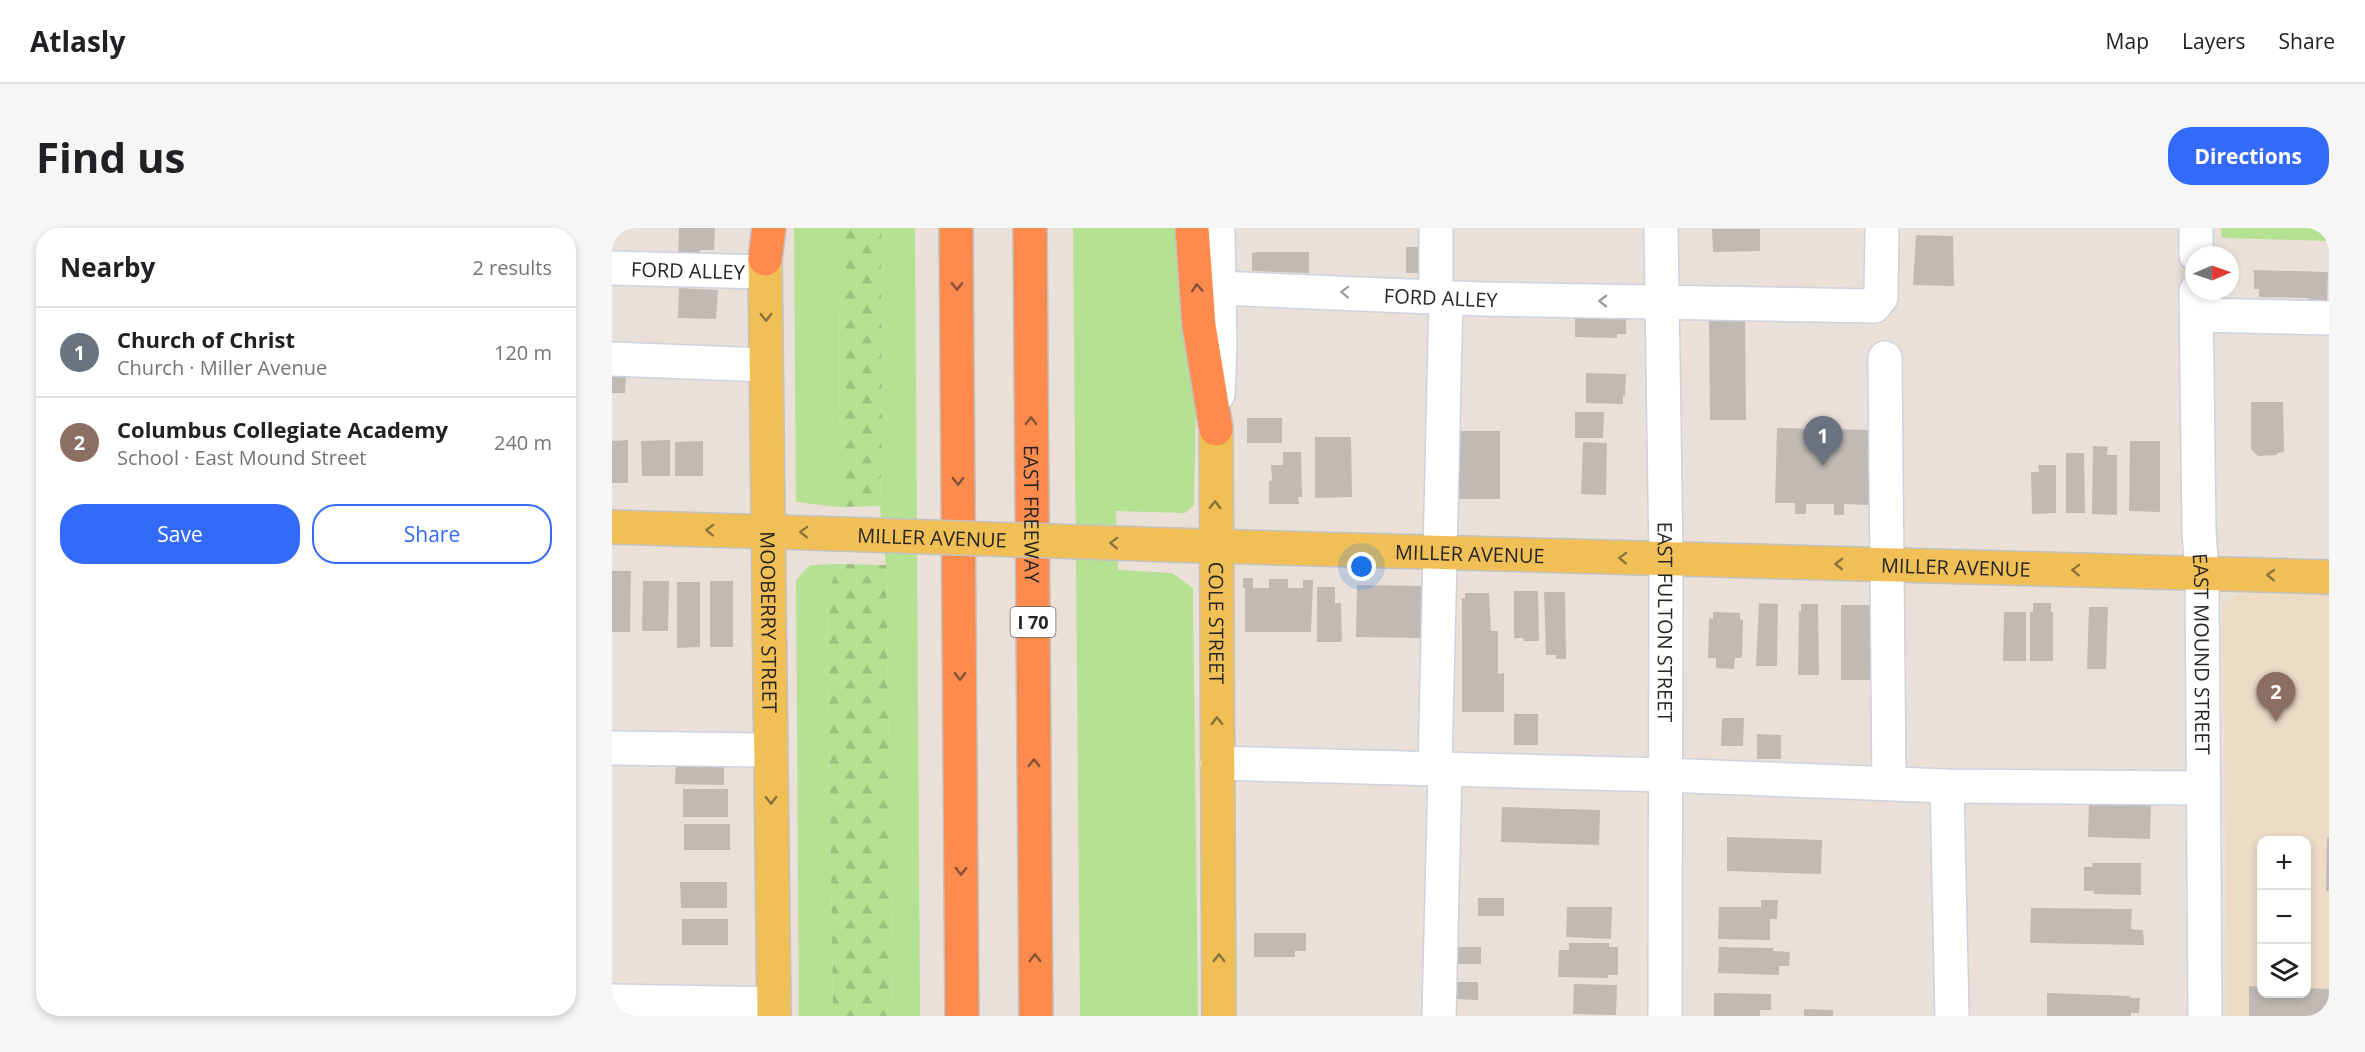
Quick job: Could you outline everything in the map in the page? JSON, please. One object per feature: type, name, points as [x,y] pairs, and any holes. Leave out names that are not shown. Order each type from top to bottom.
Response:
[{"type":"highway","points":[[957,228],[962,1016]]},
{"type":"highway","name":"EAST FREEWAY","points":[[1030,228],[1036,1016]]},
{"type":"highway","points":[[1192,228],[1199,326],[1216,429]]},
{"type":"main road","name":"MOOBERRY STREET","points":[[766,247],[774,1010]]},
{"type":"main road","name":"COLE STREET","points":[[1216,429],[1219,1016]]},
{"type":"main road","name":"MILLER AVENUE","points":[[612,527],[1215,547],[2329,577]]},
{"type":"street","name":"COLE STREET","points":[[1216,429],[1220,346],[1218,228]]},
{"type":"street","points":[[1436,228],[1441,297],[1439,1016]]},
{"type":"street","name":"EAST FULTON STREET","points":[[1661,228],[1666,559],[1665,1016]]},
{"type":"street","name":"FORD ALLEY","points":[[1219,288],[1441,297],[1874,306],[1881,297],[1882,228]]},
{"type":"street","points":[[2196,228],[2196,246]]},
{"type":"street","name":"FORD ALLEY","points":[[612,268],[766,247]]},
{"type":"street","points":[[2197,303],[2329,318]]},
{"type":"street","name":"EAST MOUND STREET","points":[[2197,303],[2199,531],[2202,573],[2205,1016]]},
{"type":"street","points":[[1886,358],[1889,782]]},
{"type":"street","points":[[612,359],[766,364]]},
{"type":"street","points":[[612,748],[771,750]]},
{"type":"street","points":[[1217,763],[1889,782],[1947,786],[2202,788]]},
{"type":"street","points":[[1947,786],[1952,1016]]},
{"type":"street","points":[[612,1001],[774,1010]]},
{"type":"shaded area","points":[[2245,591],[2329,593],[2329,1016],[2228,1016],[2222,603]]},
{"type":"green space","points":[[794,228],[839,228],[840,507],[796,502]]},
{"type":"green space","points":[[839,228],[881,228],[880,506],[840,507]]},
{"type":"green space","points":[[881,228],[915,228],[920,1016],[893,1016],[886,565],[880,506]]},
{"type":"green space","points":[[1073,228],[1182,228],[1196,397],[1194,505],[1185,513],[1116,511],[1118,570],[1172,573],[1193,588],[1198,1016],[1080,1016]]},
{"type":"green space","points":[[2221,228],[2329,228],[2329,241],[2222,238]]},
{"type":"green space","points":[[839,564],[827,594],[833,1016],[799,1016],[796,580],[810,565]]},
{"type":"green space","points":[[839,564],[886,565],[893,1016],[833,1016],[827,594]]},
{"type":"building","points":[[679,228],[715,228],[714,250],[700,250],[700,257],[678,256]]},
{"type":"building","points":[[1712,229],[1760,229],[1760,251],[1713,252]]},
{"type":"building","points":[[1916,235],[1953,236],[1954,286],[1913,285]]},
{"type":"building","points":[[1406,247],[1421,247],[1421,273],[1406,273]]},
{"type":"building","points":[[1309,252],[1309,273],[1252,271],[1252,253]]},
{"type":"building","points":[[2254,270],[2328,272],[2327,305],[2308,304],[2308,298],[2259,297],[2259,289],[2254,289]]},
{"type":"building","points":[[679,288],[718,290],[716,319],[678,318]]},
{"type":"building","points":[[1575,313],[1626,313],[1626,334],[1617,334],[1617,338],[1575,337]]},
{"type":"building","points":[[1745,316],[1746,420],[1710,420],[1709,317]]},
{"type":"building","points":[[1586,373],[1626,374],[1623,404],[1586,403]]},
{"type":"building","points":[[612,376],[626,376],[625,393],[612,393]]},
{"type":"building","points":[[2251,402],[2283,402],[2284,452],[2277,453],[2277,455],[2258,456],[2251,449]]},
{"type":"building","points":[[1575,412],[1604,412],[1603,438],[1575,438]]},
{"type":"building","points":[[1247,418],[1282,418],[1282,443],[1247,443]]},
{"type":"building","points":[[1777,428],[1870,430],[1869,505],[1844,504],[1844,515],[1834,515],[1834,504],[1806,504],[1806,514],[1795,514],[1795,503],[1775,503]]},
{"type":"building","points":[[1453,431],[1500,431],[1500,499],[1453,499]]},
{"type":"building","points":[[1315,437],[1351,437],[1352,497],[1315,498]]},
{"type":"building","points":[[628,440],[628,483],[612,483],[612,441]]},
{"type":"building","points":[[670,440],[670,476],[642,476],[641,441]]},
{"type":"building","points":[[703,441],[703,476],[675,476],[675,442]]},
{"type":"building","points":[[2130,441],[2160,441],[2160,512],[2129,511]]},
{"type":"building","points":[[1583,442],[1607,443],[1606,495],[1581,494]]},
{"type":"building","points":[[2093,446],[2108,447],[2107,455],[2117,455],[2117,515],[2092,514]]},
{"type":"building","points":[[1283,452],[1301,452],[1302,497],[1298,497],[1299,504],[1269,504],[1269,480],[1272,481],[1271,465],[1283,465]]},
{"type":"building","points":[[2066,453],[2084,453],[2085,513],[2066,513]]},
{"type":"building","points":[[2038,465],[2056,465],[2056,513],[2032,514],[2031,472],[2039,472]]},
{"type":"building","points":[[612,571],[631,571],[630,632],[612,632]]},
{"type":"building","points":[[1243,578],[1253,578],[1253,588],[1269,588],[1269,579],[1288,579],[1288,588],[1303,588],[1303,580],[1313,580],[1311,632],[1245,632]]},
{"type":"building","points":[[643,581],[669,581],[668,631],[642,631]]},
{"type":"building","points":[[710,581],[733,581],[733,647],[710,647]]},
{"type":"building","points":[[677,582],[700,582],[700,647],[677,648]]},
{"type":"building","points":[[1357,585],[1423,586],[1422,638],[1356,637]]},
{"type":"building","points":[[1317,587],[1335,587],[1335,603],[1341,603],[1342,642],[1317,642]]},
{"type":"building","points":[[1514,591],[1538,591],[1539,641],[1514,638]]},
{"type":"building","points":[[1544,592],[1565,592],[1566,659],[1556,659],[1556,655],[1546,655]]},
{"type":"building","points":[[1465,593],[1489,593],[1491,631],[1498,631],[1498,674],[1504,673],[1504,712],[1462,712],[1462,598],[1465,598]]},
{"type":"building","points":[[1759,603],[1778,604],[1777,666],[1756,666]]},
{"type":"building","points":[[2033,603],[2051,603],[2053,661],[2030,661],[2030,612],[2033,612]]},
{"type":"building","points":[[1801,604],[1818,604],[1819,675],[1798,675]]},
{"type":"building","points":[[1841,605],[1877,605],[1876,680],[1841,680]]},
{"type":"building","points":[[2089,607],[2108,607],[2106,669],[2087,669]]},
{"type":"building","points":[[1713,612],[1740,613],[1740,619],[1743,620],[1742,658],[1735,658],[1734,669],[1716,668],[1716,658],[1708,658],[1709,618],[1713,619]]},
{"type":"building","points":[[2004,612],[2026,612],[2026,661],[2003,661]]},
{"type":"building","points":[[1514,714],[1538,714],[1538,745],[1514,745]]},
{"type":"building","points":[[1722,718],[1744,718],[1743,746],[1721,746]]},
{"type":"building","points":[[1757,734],[1781,735],[1781,759],[1757,759]]},
{"type":"building","points":[[676,756],[724,757],[724,785],[675,784]]},
{"type":"building","points":[[683,789],[728,789],[728,817],[683,817]]},
{"type":"building","points":[[2089,802],[2151,804],[2150,839],[2088,837]]},
{"type":"building","points":[[1502,807],[1600,810],[1599,845],[1501,842]]},
{"type":"building","points":[[684,824],[730,824],[730,850],[684,850]]},
{"type":"building","points":[[1727,837],[1822,840],[1821,874],[1727,871]]},
{"type":"building","points":[[2327,837],[2329,837],[2329,891],[2326,891]]},
{"type":"building","points":[[2092,863],[2141,863],[2141,895],[2094,894],[2094,891],[2084,891],[2084,867],[2093,867]]},
{"type":"building","points":[[680,882],[727,882],[727,908],[681,908]]},
{"type":"building","points":[[1478,898],[1504,898],[1504,916],[1478,916]]},
{"type":"building","points":[[1761,900],[1778,900],[1777,919],[1770,919],[1770,940],[1718,939],[1719,907],[1761,907]]},
{"type":"building","points":[[1567,907],[1612,907],[1611,939],[1566,937]]},
{"type":"building","points":[[2031,908],[2132,909],[2131,929],[2143,930],[2144,945],[2030,943]]},
{"type":"building","points":[[682,919],[728,919],[728,945],[682,945]]},
{"type":"building","points":[[1254,933],[1306,933],[1306,951],[1295,951],[1295,957],[1254,957]]},
{"type":"building","points":[[1569,943],[1609,943],[1609,947],[1618,947],[1618,975],[1608,975],[1608,978],[1558,977],[1559,950],[1569,950]]},
{"type":"building","points":[[1455,947],[1481,947],[1481,964],[1455,964]]},
{"type":"building","points":[[1719,947],[1774,948],[1773,951],[1790,952],[1789,966],[1779,966],[1779,975],[1718,973]]},
{"type":"building","points":[[1454,982],[1478,982],[1478,1000],[1454,999]]},
{"type":"building","points":[[1574,984],[1617,985],[1616,1015],[1573,1014]]},
{"type":"building","points":[[2249,986],[2257,987],[2257,998],[2311,998],[2311,988],[2329,989],[2329,1016],[2249,1016]]},
{"type":"building","points":[[1714,993],[1771,994],[1771,1010],[1760,1010],[1760,1016],[1714,1016]]},
{"type":"building","points":[[2047,993],[2131,996],[2130,998],[2140,998],[2139,1013],[2131,1013],[2131,1016],[2047,1016]]},
{"type":"building","points":[[1804,1009],[1833,1010],[1833,1016],[1804,1016]]},
{"type":"place","name":"Church of Christ","points":[[1823,466]]},
{"type":"place","name":"Columbus Collegiate Academy","points":[[2276,722]]}]
